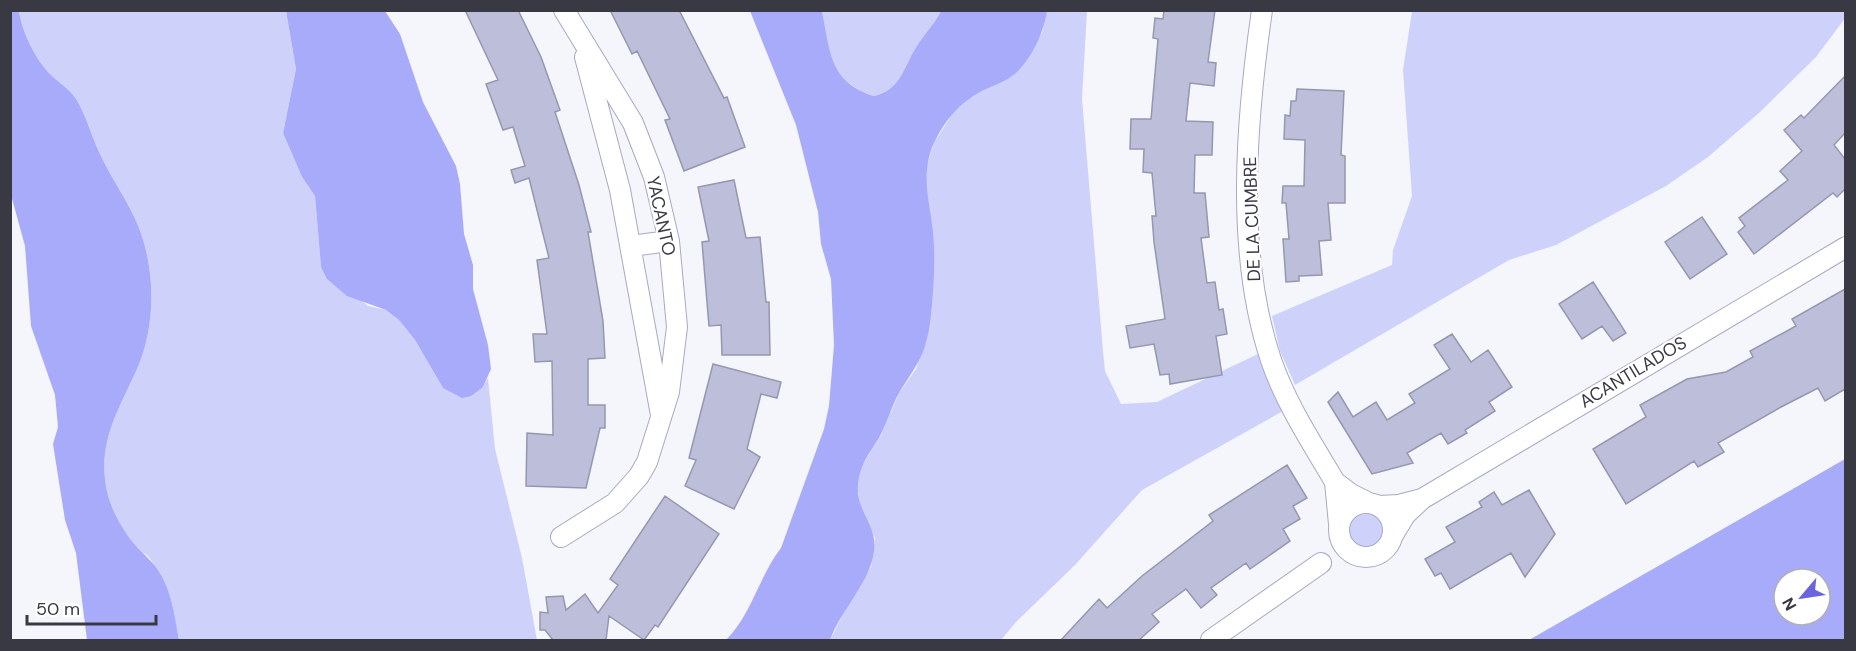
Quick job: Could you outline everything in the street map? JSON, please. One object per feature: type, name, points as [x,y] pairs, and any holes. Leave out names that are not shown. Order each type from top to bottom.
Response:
[{"type":"street","name":"YACANTO","points":[[561,537],[615,503],[629,489],[650,454],[674,369],[677,327],[669,241],[654,177],[633,123],[564,10]]},
{"type":"street","name":"DE LA CUMBRE","points":[[1262,10],[1250,115],[1248,190],[1251,260],[1256,300],[1271,361],[1286,395],[1335,482]]},
{"type":"street","name":"YACANTO","points":[[578,35],[612,158],[631,246],[644,333],[661,415]]},
{"type":"street","points":[[631,246],[669,241]]},
{"type":"street","name":"ACANTILADOS","points":[[1422,499],[1845,247]]},
{"type":"street","points":[[1335,482],[1351,494],[1374,505],[1390,518],[1393,535]]},
{"type":"street","points":[[1335,482],[1339,528],[1344,546],[1356,556]]},
{"type":"street","points":[[1211,640],[1321,563],[1329,555],[1347,511],[1353,506],[1399,505],[1422,499]]},
{"type":"street","points":[[1321,563],[1356,556],[1372,557],[1379,554],[1390,543],[1405,515],[1422,499]]},
{"type":"shaded area","points":[[1845,10],[1846,17],[1816,57],[1760,112],[1708,157],[1666,186],[1556,245],[1509,260],[1295,385],[1280,351],[1272,316],[1392,265],[1393,250],[1412,196],[1403,70],[1412,11]]},
{"type":"shaded area","points":[[19,11],[286,11],[296,69],[283,133],[302,177],[315,196],[321,267],[368,306],[386,310],[399,320],[415,340],[443,388],[483,387],[488,378],[495,449],[522,558],[537,640],[179,640],[172,609],[161,579],[150,558],[137,548],[120,525],[109,498],[105,479],[104,463],[109,433],[139,363],[148,334],[151,288],[148,258],[136,221],[107,169],[79,104],[40,61],[26,36]]},
{"type":"shaded area","points":[[822,11],[941,11],[918,44],[900,78],[890,89],[874,96],[859,90],[840,74],[829,52]]},
{"type":"shaded area","points":[[1047,11],[1087,11],[1082,99],[1103,351],[1105,371],[1121,404],[1157,402],[1260,353],[1283,411],[1142,490],[1075,565],[1016,622],[1001,640],[830,640],[852,596],[871,567],[874,551],[875,538],[861,509],[859,498],[857,484],[861,467],[881,435],[899,393],[916,369],[927,339],[934,245],[926,195],[927,165],[934,143],[952,114],[968,99],[982,91],[1042,33]]},
{"type":"shaded area","points":[[1367,514],[1380,519],[1385,532],[1380,545],[1367,550],[1354,545],[1349,532],[1354,519]]},
{"type":"water","points":[[10,11],[19,11],[26,36],[40,61],[76,99],[107,169],[136,221],[144,243],[151,288],[148,335],[139,364],[109,433],[104,463],[105,479],[108,497],[119,523],[135,545],[155,566],[165,582],[173,607],[179,640],[87,640],[76,553],[65,520],[53,444],[58,427],[55,395],[31,326],[25,246],[11,195]]},
{"type":"water","points":[[286,11],[385,11],[400,34],[423,102],[456,166],[460,184],[464,234],[473,265],[473,289],[488,345],[491,369],[483,387],[471,396],[462,398],[443,388],[415,340],[399,320],[386,310],[347,296],[327,279],[321,267],[315,196],[302,177],[283,133],[296,69]]},
{"type":"water","points":[[750,11],[822,11],[830,52],[840,74],[859,90],[874,96],[890,89],[900,78],[918,44],[941,11],[1047,11],[1037,43],[1023,65],[1010,78],[974,95],[960,106],[943,127],[929,156],[927,182],[934,265],[928,335],[919,361],[897,398],[861,470],[858,495],[872,532],[874,552],[867,574],[830,640],[726,640],[742,619],[781,548],[824,429],[829,406],[834,345],[831,279],[821,244],[818,212],[796,125]]},
{"type":"water","points":[[1845,459],[1845,640],[1529,640]]},
{"type":"building","points":[[465,10],[518,10],[541,57],[560,110],[555,112],[579,185],[591,232],[588,232],[603,321],[605,358],[588,359],[588,405],[605,405],[605,428],[600,428],[586,488],[526,486],[527,433],[553,435],[552,361],[535,362],[533,334],[547,334],[537,260],[549,258],[529,178],[515,183],[511,170],[525,166],[513,127],[503,130],[486,84],[498,80]]},
{"type":"building","points":[[610,10],[679,10],[724,98],[727,97],[745,147],[684,171],[665,120],[670,119],[637,51],[632,54]]},
{"type":"building","points":[[1164,10],[1215,10],[1208,62],[1216,63],[1214,86],[1190,83],[1186,121],[1213,122],[1212,155],[1195,155],[1194,193],[1205,193],[1209,237],[1201,238],[1207,283],[1215,282],[1219,310],[1223,309],[1227,334],[1216,336],[1222,375],[1170,384],[1169,374],[1160,375],[1154,344],[1130,348],[1126,326],[1165,319],[1154,242],[1152,216],[1156,216],[1152,173],[1143,172],[1144,149],[1130,149],[1131,119],[1151,119],[1158,39],[1153,38],[1155,18],[1163,19]]},
{"type":"building","points":[[1845,76],[1845,133],[1834,145],[1845,159],[1845,189],[1837,197],[1833,193],[1754,254],[1738,232],[1745,226],[1739,218],[1788,180],[1780,171],[1802,151],[1784,130],[1801,115],[1804,118]]},
{"type":"building","points":[[1297,89],[1344,91],[1341,155],[1345,156],[1345,203],[1328,203],[1331,240],[1319,241],[1322,275],[1299,276],[1299,281],[1286,282],[1283,239],[1289,239],[1286,203],[1282,203],[1283,186],[1304,186],[1305,140],[1284,139],[1285,115],[1290,116],[1291,101],[1296,101]]},
{"type":"building","points":[[734,180],[746,238],[760,237],[766,302],[769,302],[770,355],[722,355],[721,325],[709,326],[702,242],[709,241],[698,187]]},
{"type":"building","points":[[1702,217],[1727,254],[1690,279],[1665,242]]},
{"type":"building","points":[[1593,282],[1626,333],[1613,341],[1602,326],[1582,339],[1559,304]]},
{"type":"building","points":[[1845,289],[1845,389],[1825,401],[1818,388],[1781,407],[1718,443],[1724,452],[1698,467],[1694,461],[1626,504],[1593,449],[1646,417],[1640,405],[1687,379],[1726,372],[1753,357],[1750,351],[1796,326],[1792,319]]},
{"type":"building","points":[[1452,334],[1471,362],[1488,350],[1512,387],[1489,402],[1495,411],[1465,430],[1467,433],[1448,444],[1441,433],[1407,453],[1413,463],[1372,474],[1328,402],[1338,392],[1353,417],[1376,402],[1387,420],[1415,403],[1409,394],[1450,369],[1434,345]]},
{"type":"building","points":[[713,364],[781,382],[777,398],[761,394],[747,449],[760,457],[734,509],[685,486],[696,460],[689,458]]},
{"type":"building","points":[[1287,465],[1307,498],[1293,506],[1300,519],[1283,529],[1290,541],[1250,569],[1246,563],[1211,588],[1217,595],[1201,608],[1186,589],[1152,614],[1159,622],[1139,640],[1061,640],[1099,599],[1107,608],[1142,576],[1213,521],[1209,515]]},
{"type":"building","points":[[1529,490],[1555,534],[1525,577],[1511,553],[1450,589],[1441,573],[1435,576],[1425,559],[1455,542],[1446,527],[1482,507],[1479,502],[1494,492],[1502,505]]},
{"type":"building","points":[[665,496],[719,534],[658,627],[655,625],[644,640],[609,616],[606,640],[553,640],[545,630],[540,630],[540,612],[548,613],[546,597],[563,596],[566,610],[585,594],[598,613],[618,585],[610,579]]}]
